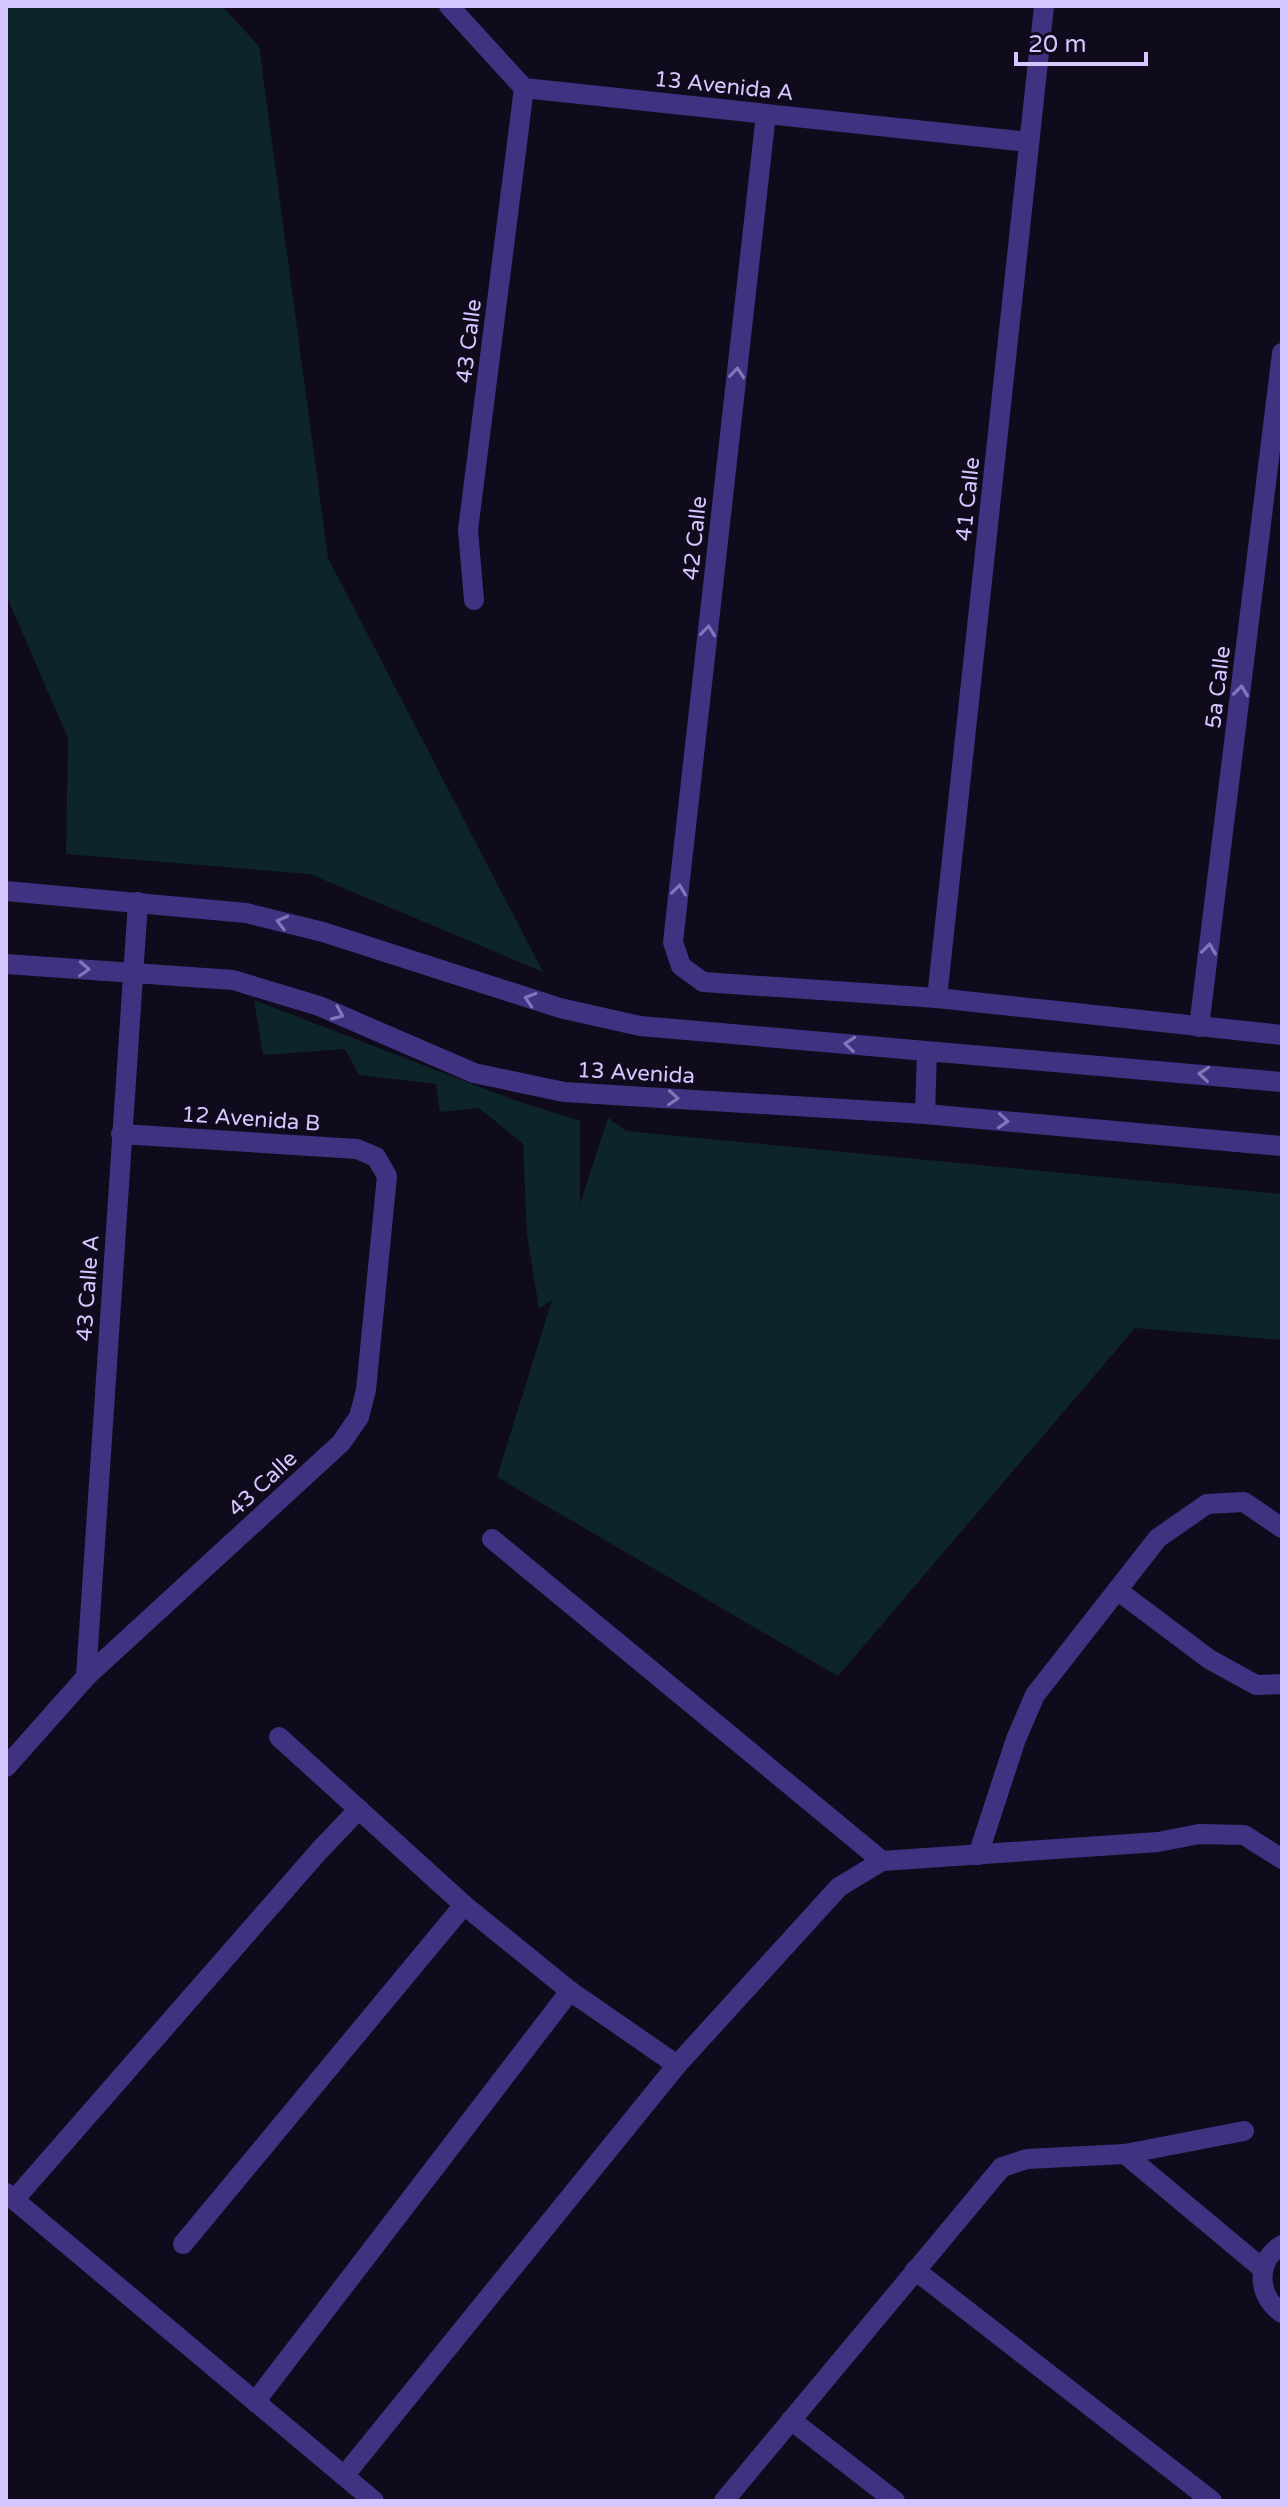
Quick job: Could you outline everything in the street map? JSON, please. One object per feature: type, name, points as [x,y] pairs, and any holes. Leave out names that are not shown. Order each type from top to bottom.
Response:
[{"type":"street","points":[[449,6],[524,88]]},
{"type":"street","name":"41 Calle","points":[[937,998],[1044,6]]},
{"type":"street","name":"13 Avenida A","points":[[524,88],[1029,142]]},
{"type":"street","name":"43 Calle","points":[[474,600],[468,530],[524,88]]},
{"type":"street","name":"42 Calle","points":[[766,114],[673,942],[681,966],[703,982],[937,998]]},
{"type":"street","name":"5a Calle","points":[[1199,1027],[1282,353]]},
{"type":"street","name":"13 Avenida","points":[[6,891],[246,913],[323,932],[560,1008],[640,1026],[1282,1082]]},
{"type":"street","name":"43 Calle A","points":[[86,1677],[138,902]]},
{"type":"street","name":"13 Avenida","points":[[6,964],[233,980],[319,1006],[474,1073],[564,1092],[925,1114],[1282,1146]]},
{"type":"street","points":[[937,998],[1282,1035]]},
{"type":"street","points":[[925,1114],[927,1051]]},
{"type":"street","name":"12 Avenida B","points":[[121,1134],[357,1149],[376,1157]]},
{"type":"street","name":"43 Calle","points":[[6,1767],[86,1677],[341,1443],[359,1417],[366,1390],[387,1176],[376,1157]]},
{"type":"street","points":[[978,1855],[1016,1739],[1035,1695],[1158,1538],[1207,1504],[1244,1502],[1282,1528]]},
{"type":"street","points":[[492,1539],[882,1861]]},
{"type":"street","points":[[1117,1590],[1221,1665],[1256,1685],[1282,1684]]},
{"type":"street","points":[[279,1737],[464,1905],[570,1991],[677,2065]]},
{"type":"street","points":[[359,1809],[10,2196],[374,2501]]},
{"type":"street","points":[[344,2476],[677,2065],[839,1887],[882,1861],[1158,1842],[1199,1834],[1244,1835],[1282,1859]]},
{"type":"street","points":[[183,2244],[464,1905]]},
{"type":"street","points":[[255,2402],[570,1991]]},
{"type":"street","points":[[724,2501],[1002,2167],[1027,2159],[1125,2154],[1244,2131]]},
{"type":"street","points":[[1125,2154],[1263,2269]]},
{"type":"street","points":[[1282,2245],[1268,2258],[1263,2269],[1265,2294],[1270,2304],[1282,2313]]},
{"type":"street","points":[[915,2270],[1212,2501]]},
{"type":"street","points":[[791,2420],[895,2501]]},
{"type":"green space","points":[[6,6],[222,6],[259,46],[328,558],[543,972],[310,874],[66,854],[68,738],[6,595]]},
{"type":"green space","points":[[254,1000],[511,1099],[580,1121],[580,1204],[608,1118],[626,1131],[1282,1194],[1282,1340],[1135,1328],[838,1676],[497,1477],[552,1300],[539,1309],[527,1234],[523,1144],[479,1108],[440,1112],[436,1084],[359,1075],[345,1049],[263,1055]]}]
